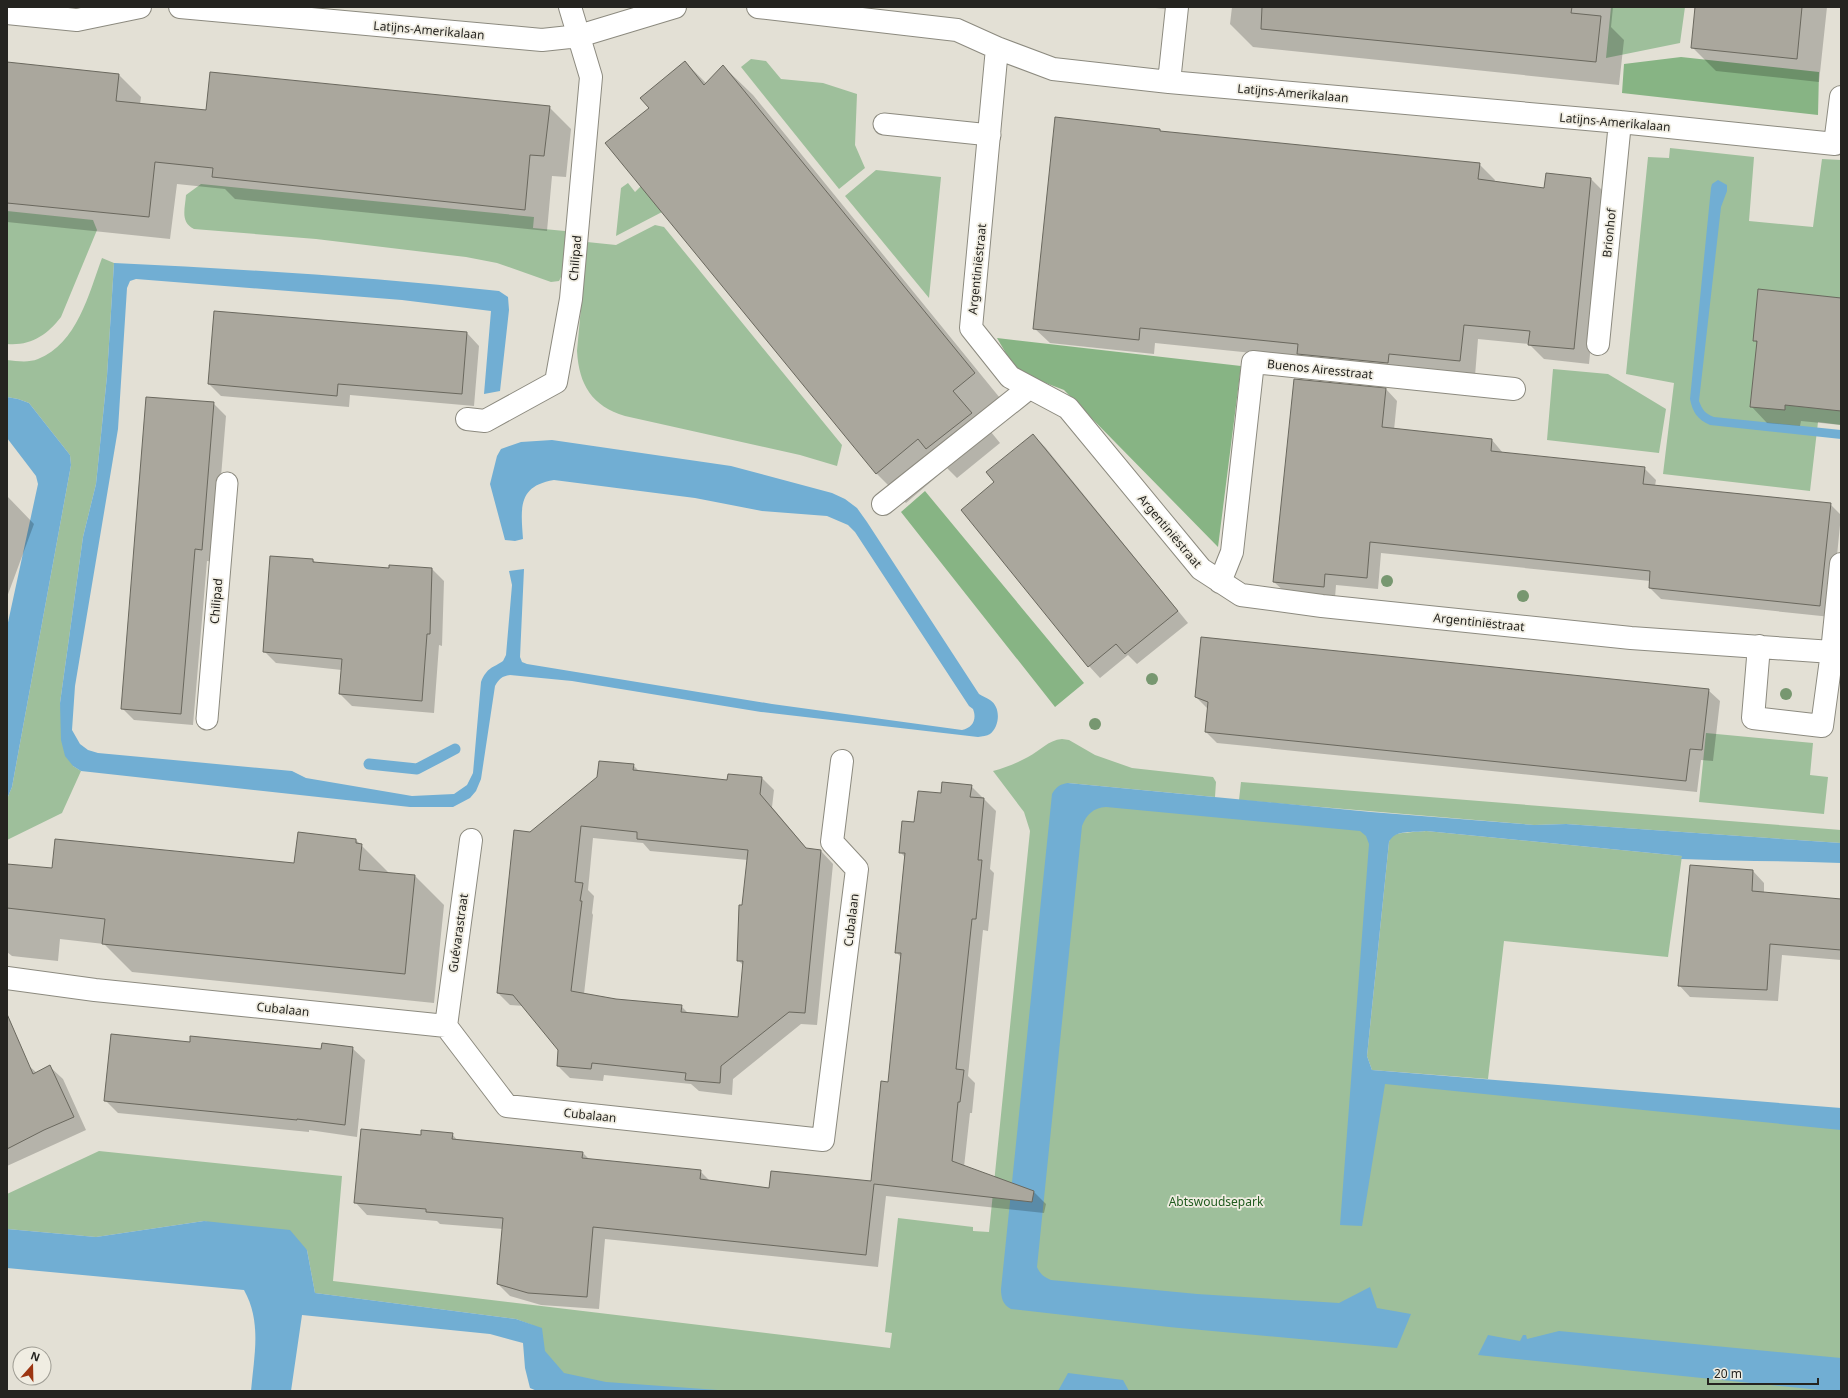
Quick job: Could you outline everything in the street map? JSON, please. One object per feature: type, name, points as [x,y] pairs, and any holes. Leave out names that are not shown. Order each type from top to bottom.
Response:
[{"type":"street","points":[[7,13],[77,20],[140,7]]},
{"type":"street","name":"Latijns-Amerikalaan","points":[[180,7],[542,40],[579,36],[675,7]]},
{"type":"street","points":[[570,7],[579,36]]},
{"type":"street","name":"Latijns-Amerikalaan","points":[[758,7],[957,30],[997,48],[1053,69],[1169,82],[1620,122],[1835,144],[1841,97]]},
{"type":"street","points":[[1169,82],[1177,7]]},
{"type":"street","name":"Chilipad","points":[[467,419],[485,421],[556,382],[571,299],[591,78],[579,36]]},
{"type":"street","name":"Argentiniëstraat","points":[[997,48],[971,328],[1010,377],[1068,408],[1201,569],[1241,595],[1322,606],[1631,638],[1832,652]]},
{"type":"street","name":"Brionhof","points":[[1598,344],[1620,122]]},
{"type":"street","name":"Buenos Airesstraat","points":[[1220,582],[1232,552],[1253,362],[1514,389]]},
{"type":"street","points":[[884,504],[1029,388]]},
{"type":"street","points":[[1759,646],[1753,718],[1822,726],[1832,652],[1841,564]]},
{"type":"street","name":"Cubalaan","points":[[7,978],[83,988],[446,1026],[507,1106],[823,1140],[857,869],[832,842],[842,761]]},
{"type":"street","name":"Guévarastraat","points":[[446,1026],[471,840]]},
{"type":"lane","points":[[884,124],[990,135]]},
{"type":"lane","name":"Chilipad","points":[[206,719],[227,483]]},
{"type":"green space","points":[[1611,7],[1685,7],[1680,43],[1606,58]]},
{"type":"green space","points":[[1681,57],[1819,72],[1818,115],[1622,93],[1624,64]]},
{"type":"green space","points":[[751,59],[766,61],[781,79],[823,83],[857,94],[855,145],[865,168],[839,189],[741,67]]},
{"type":"green space","points":[[1670,148],[1754,157],[1749,221],[1813,227],[1822,159],[1841,160],[1841,425],[1818,422],[1810,491],[1663,474],[1674,383],[1626,374],[1648,157],[1669,158]]},
{"type":"green space","points":[[876,170],[941,177],[929,298],[845,196]]},
{"type":"green space","points":[[628,183],[635,192],[641,186],[662,212],[616,236],[621,188]]},
{"type":"green space","points":[[201,184],[534,217],[533,228],[565,231],[567,233],[562,275],[559,281],[551,282],[497,263],[466,257],[316,239],[194,229],[187,223],[184,215],[186,195]]},
{"type":"green space","points":[[7,211],[93,220],[97,230],[61,317],[50,329],[38,338],[16,344],[7,344]]},
{"type":"green space","points":[[655,225],[664,227],[842,445],[837,466],[800,455],[625,416],[604,406],[589,392],[584,384],[581,374],[577,351],[587,242],[616,245]]},
{"type":"green space","points":[[102,258],[114,263],[107,376],[96,484],[83,537],[60,703],[73,766],[81,771],[62,813],[7,840],[7,799],[12,787],[71,465],[70,455],[29,403],[7,397],[7,360],[26,361],[38,359],[51,352],[63,342],[80,316]]},
{"type":"green space","points":[[997,338],[1241,366],[1218,547],[1064,390],[1017,372]]},
{"type":"green space","points":[[1553,369],[1608,374],[1666,409],[1659,453],[1547,440]]},
{"type":"green space","points":[[925,491],[1084,683],[1055,707],[901,512]]},
{"type":"green space","points":[[1706,733],[1813,743],[1810,775],[1828,777],[1824,814],[1699,802]]},
{"type":"green space","name":"Abtswoudsepark","points":[[1062,739],[1069,740],[1095,755],[1132,768],[1213,777],[1216,782],[1215,797],[1068,783],[1071,795],[1375,821],[1358,1076],[1841,1120],[1841,1391],[607,1391],[556,1385],[532,1325],[516,1319],[315,1293],[307,1250],[204,1221],[96,1237],[7,1229],[7,1194],[99,1151],[342,1176],[333,1281],[890,1348],[892,1333],[885,1332],[898,1218],[973,1227],[973,1231],[989,1232],[1030,831],[1024,812],[993,771],[1006,767],[1032,755],[1052,741]]},
{"type":"green space","points":[[1241,782],[1841,830],[1841,843],[1566,824],[1534,825],[1239,800]]},
{"type":"green space","points":[[1426,831],[1682,856],[1668,957],[1504,941],[1488,1079],[1372,1070],[1367,1056],[1389,842],[1391,837],[1394,835]]},
{"type":"water","points":[[1718,180],[1727,185],[1727,191],[1721,207],[1699,401],[1701,406],[1706,413],[1714,417],[1841,430],[1841,439],[1710,425],[1699,418],[1694,412],[1690,399],[1711,188],[1712,184]]},
{"type":"water","points":[[114,263],[307,274],[499,291],[508,297],[509,310],[500,391],[484,394],[491,311],[402,300],[136,279],[130,281],[127,288],[118,429],[75,686],[72,730],[80,744],[88,750],[98,753],[292,771],[306,778],[412,796],[454,794],[467,785],[473,773],[481,682],[490,668],[503,661],[506,655],[512,585],[509,571],[524,569],[520,657],[522,662],[527,664],[772,704],[962,730],[971,725],[975,716],[973,709],[969,706],[855,532],[848,525],[827,516],[762,511],[695,498],[554,480],[542,483],[527,493],[522,509],[523,539],[515,541],[505,540],[490,484],[497,456],[501,449],[521,442],[552,440],[731,466],[832,493],[845,499],[857,508],[867,522],[979,694],[994,703],[998,717],[996,726],[990,734],[978,737],[761,712],[572,681],[510,675],[501,678],[495,686],[481,779],[476,791],[470,798],[453,807],[410,807],[81,771],[73,766],[65,756],[61,740],[60,703],[83,537],[96,484],[107,376]]},
{"type":"water","points":[[7,397],[29,403],[70,455],[71,465],[12,787],[7,799],[7,627],[38,484],[36,476],[7,438]]},
{"type":"water","points":[[1068,783],[1371,812],[1534,825],[1566,824],[1841,843],[1841,863],[1681,859],[1682,856],[1426,831],[1405,832],[1395,835],[1389,842],[1367,1056],[1372,1070],[1841,1108],[1841,1130],[1385,1084],[1362,1226],[1340,1225],[1369,844],[1366,836],[1360,831],[1106,807],[1101,808],[1091,812],[1082,826],[1037,1267],[1039,1272],[1051,1280],[1197,1294],[1339,1303],[1370,1287],[1377,1308],[1411,1314],[1397,1348],[1169,1327],[1011,1309],[1003,1301],[1001,1289],[1052,794],[1058,786]]},
{"type":"water","points":[[204,1221],[290,1230],[307,1250],[315,1293],[516,1319],[542,1328],[545,1351],[564,1373],[606,1382],[732,1391],[537,1391],[530,1388],[525,1368],[523,1343],[490,1334],[302,1315],[291,1391],[251,1391],[255,1352],[255,1327],[250,1302],[244,1290],[7,1268],[7,1229],[96,1237]]},
{"type":"water","points":[[1559,1331],[1841,1358],[1841,1390],[1830,1391],[1478,1355],[1488,1335],[1520,1341],[1523,1335],[1526,1335],[1527,1339]]},
{"type":"water","points":[[1068,1373],[1123,1380],[1129,1391],[1058,1391]]},
{"type":"building","points":[[1262,7],[1572,7],[1571,13],[1601,16],[1596,62],[1261,29]]},
{"type":"building","points":[[1695,7],[1802,7],[1797,59],[1691,48]]},
{"type":"building","points":[[685,61],[704,85],[723,65],[975,373],[953,391],[972,413],[926,449],[918,439],[876,474],[605,143],[649,108],[640,98]]},
{"type":"building","points":[[7,62],[119,74],[116,101],[206,110],[210,72],[550,106],[544,156],[530,155],[525,210],[212,177],[213,168],[155,162],[149,217],[7,203]]},
{"type":"building","points":[[1055,117],[1160,129],[1160,131],[1480,163],[1478,179],[1544,188],[1546,173],[1591,178],[1574,349],[1528,345],[1530,331],[1464,325],[1460,361],[1389,354],[1388,363],[1297,354],[1298,344],[1140,328],[1139,340],[1033,329]]},
{"type":"building","points":[[1758,289],[1841,298],[1841,411],[1785,405],[1785,410],[1750,407],[1757,341],[1753,341]]},
{"type":"building","points":[[214,311],[467,332],[462,394],[338,384],[337,396],[208,384]]},
{"type":"building","points":[[1294,379],[1386,388],[1382,427],[1492,439],[1491,451],[1645,467],[1643,484],[1831,503],[1820,606],[1649,588],[1650,571],[1370,542],[1367,578],[1325,574],[1324,587],[1273,582]]},
{"type":"building","points":[[146,397],[214,402],[202,550],[195,549],[181,714],[121,709]]},
{"type":"building","points":[[1033,434],[1178,611],[1125,654],[1116,644],[1088,667],[961,510],[994,482],[986,472]]},
{"type":"building","points":[[270,556],[313,559],[313,562],[389,568],[389,565],[432,568],[430,634],[427,634],[422,701],[339,694],[342,659],[263,652]]},
{"type":"building","points":[[1201,637],[1709,689],[1702,750],[1690,749],[1686,781],[1205,732],[1208,702],[1195,697]]},
{"type":"building","points":[[599,761],[634,764],[633,770],[727,780],[728,774],[762,777],[760,794],[806,848],[821,850],[805,1013],[789,1012],[721,1066],[720,1083],[685,1080],[686,1073],[592,1063],[591,1069],[557,1066],[558,1050],[513,995],[497,993],[514,830],[530,832],[597,777]],"holes":[[[581,826],[637,832],[637,839],[748,850],[742,905],[739,905],[737,961],[743,961],[738,1017],[681,1012],[682,1005],[616,999],[571,991],[582,901],[580,901],[583,883],[575,882]]]},
{"type":"building","points":[[942,782],[972,785],[970,797],[984,798],[978,860],[982,860],[976,919],[972,919],[956,1069],[964,1070],[960,1102],[958,1102],[952,1161],[1034,1191],[1032,1202],[874,1184],[866,1255],[593,1227],[587,1297],[528,1293],[497,1284],[503,1218],[426,1212],[426,1209],[354,1203],[361,1129],[421,1135],[421,1130],[453,1133],[452,1139],[583,1152],[582,1158],[701,1170],[700,1179],[769,1188],[771,1171],[871,1181],[881,1081],[888,1082],[901,953],[895,953],[905,853],[899,853],[902,821],[914,822],[918,791],[941,793]]},
{"type":"building","points":[[298,832],[356,839],[356,843],[362,844],[359,870],[415,875],[405,974],[102,944],[105,919],[7,908],[7,864],[52,868],[55,839],[294,863]]},
{"type":"building","points":[[1690,865],[1753,870],[1752,891],[1841,899],[1841,950],[1770,944],[1767,990],[1678,986]]},
{"type":"building","points":[[7,1014],[33,1074],[50,1065],[74,1117],[7,1149]]},
{"type":"building","points":[[111,1034],[190,1042],[190,1036],[321,1049],[322,1043],[353,1047],[345,1125],[297,1119],[104,1101]]},
{"type":"waterway","points":[[369,764],[417,769],[455,749]]}]
